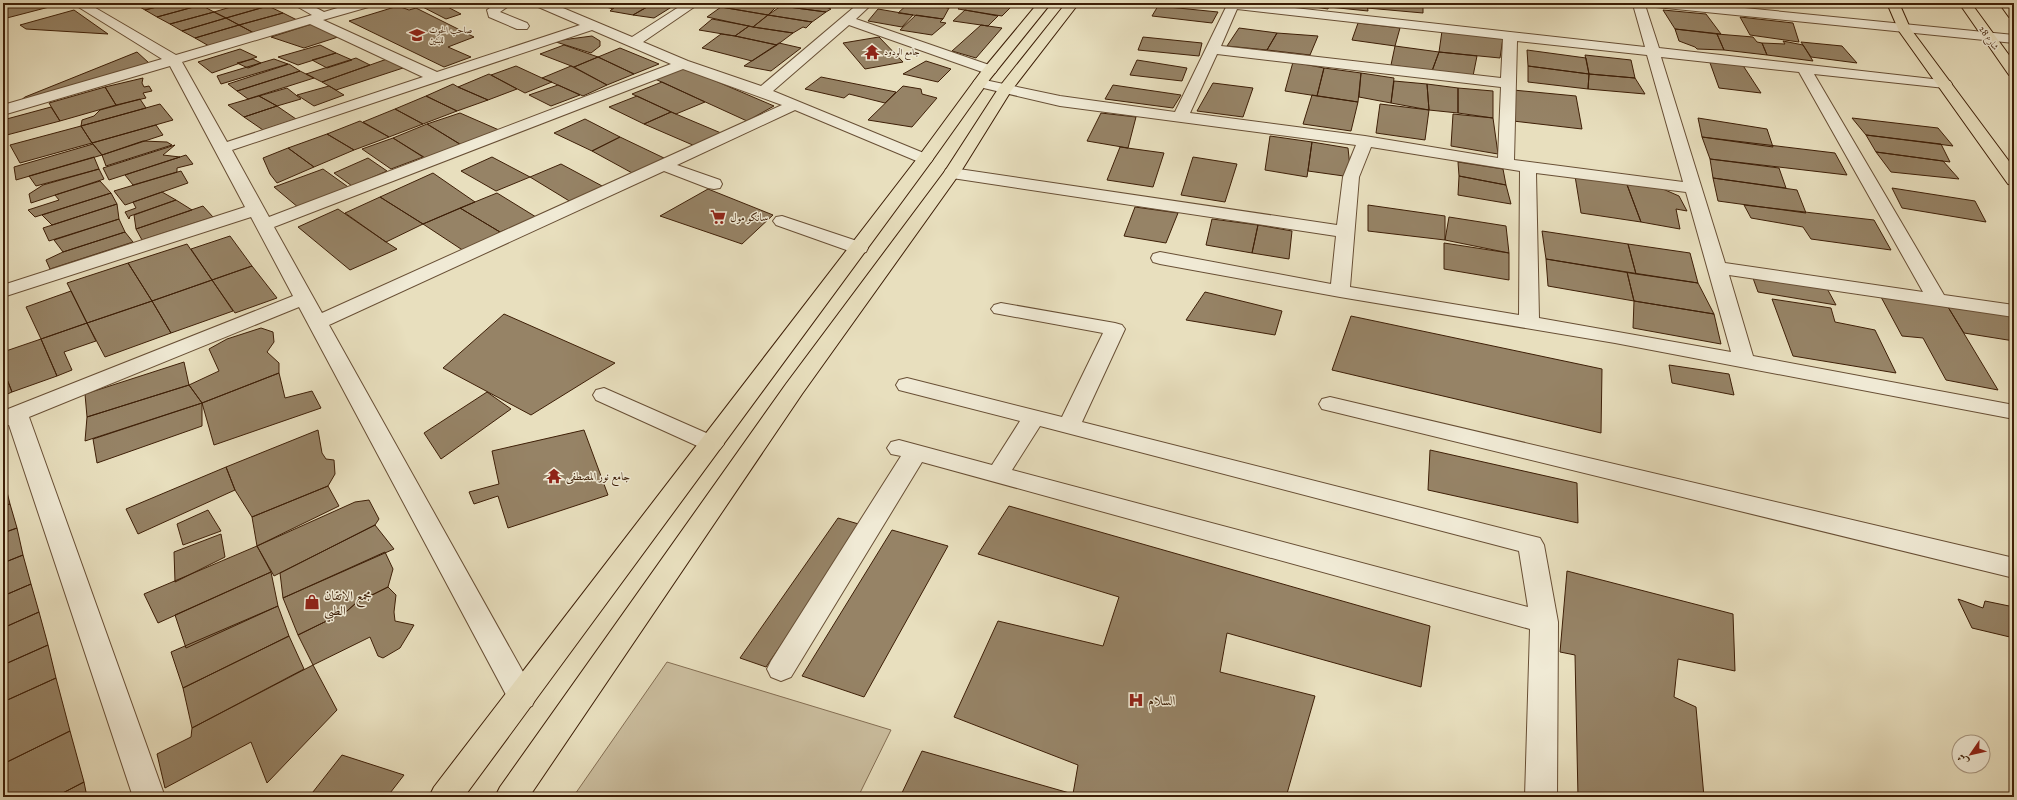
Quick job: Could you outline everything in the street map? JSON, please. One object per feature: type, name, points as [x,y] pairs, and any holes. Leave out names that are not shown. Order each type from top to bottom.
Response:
[{"type":"main road","points":[[445,797],[522,697],[859,248],[985,77],[1045,3]]},
{"type":"main road","points":[[511,797],[794,389],[952,173],[1006,89],[1074,3]]},
{"type":"main road","points":[[1893,3],[1904,28],[2014,180]]},
{"type":"main road","name":"شارع 28","points":[[1965,3],[2014,72]]},
{"type":"main road","points":[[2005,3],[2014,14]]},
{"type":"street","points":[[78,3],[174,60],[522,697]]},
{"type":"street","points":[[297,3],[317,18],[436,77]]},
{"type":"street","points":[[3,110],[368,3]]},
{"type":"street","points":[[507,3],[493,10],[494,14],[522,26]]},
{"type":"street","points":[[540,3],[590,26],[682,64],[763,92],[792,106],[925,159]]},
{"type":"street","points":[[633,43],[694,3]]},
{"type":"street","points":[[763,92],[867,3]]},
{"type":"street","points":[[1656,3],[2014,39]]},
{"type":"street","points":[[1181,116],[1234,4],[1945,84]]},
{"type":"street","points":[[1640,8],[1744,360]]},
{"type":"street","points":[[847,20],[985,77],[1006,89],[1060,101],[1365,141],[1506,164],[1693,188]]},
{"type":"street","points":[[223,148],[590,26]]},
{"type":"street","points":[[1506,164],[1510,35]]},
{"type":"street","points":[[1212,49],[1508,84]]},
{"type":"street","points":[[4,286],[260,217],[682,64]]},
{"type":"street","points":[[1804,69],[1937,300]]},
{"type":"street","points":[[317,323],[792,106]]},
{"type":"street","points":[[1340,292],[1351,177],[1365,141]]},
{"type":"street","points":[[664,165],[714,184]]},
{"type":"street","points":[[1528,167],[1528,323]]},
{"type":"street","points":[[952,173],[1346,232]]},
{"type":"street","points":[[782,222],[859,248]]},
{"type":"street","points":[[1160,258],[1340,292],[1744,360],[2014,412]]},
{"type":"street","points":[[1717,268],[2014,311]]},
{"type":"street","points":[[149,797],[10,417],[304,298]]},
{"type":"street","points":[[1001,309],[1115,330],[1069,427]]},
{"type":"street","points":[[907,385],[1531,545],[1544,622],[1541,797]]},
{"type":"street","points":[[604,395],[712,444]]},
{"type":"street","points":[[1330,404],[2014,568]]},
{"type":"street","points":[[998,474],[1034,418]]},
{"type":"street","points":[[781,669],[908,450],[1544,622]]},
{"type":"shaded area","points":[[667,662],[891,730],[858,797],[573,797]]},
{"type":"building","points":[[3,3],[24,3],[3,8]]},
{"type":"building","points":[[24,3],[48,3],[53,6],[3,19],[3,8]]},
{"type":"building","points":[[133,3],[172,3],[145,10]]},
{"type":"building","points":[[172,3],[198,3],[201,5],[157,17],[145,10]]},
{"type":"building","points":[[244,3],[263,3],[268,6],[226,18],[214,12]]},
{"type":"building","points":[[415,3],[440,3],[461,14],[446,19]]},
{"type":"building","points":[[593,3],[619,3],[613,9]]},
{"type":"building","points":[[619,3],[654,3],[633,15],[610,11]]},
{"type":"building","points":[[654,3],[678,3],[654,18],[633,15]]},
{"type":"building","points":[[728,3],[768,3],[778,5],[768,15],[721,7]]},
{"type":"building","points":[[784,3],[832,3],[826,7],[831,9],[826,12],[781,6]]},
{"type":"building","points":[[909,3],[949,8],[943,19],[898,13]]},
{"type":"building","points":[[917,3],[956,3],[949,8]]},
{"type":"building","points":[[963,3],[990,3],[1012,6],[1002,16],[958,9]]},
{"type":"building","points":[[1289,3],[1330,3],[1328,9]]},
{"type":"building","points":[[1330,3],[1367,3],[1368,11],[1329,7]]},
{"type":"building","points":[[1367,3],[1399,3],[1423,6],[1423,13],[1367,8]]},
{"type":"building","points":[[201,5],[214,12],[170,24],[157,17]]},
{"type":"building","points":[[268,6],[283,13],[239,25],[226,18]]},
{"type":"building","points":[[398,6],[409,10],[416,8],[474,37],[448,47],[471,57],[444,67],[349,21]]},
{"type":"building","points":[[781,6],[826,12],[812,22],[768,15]]},
{"type":"building","points":[[1158,6],[1218,12],[1212,23],[1152,16]]},
{"type":"building","points":[[721,7],[768,15],[753,27],[707,17]]},
{"type":"building","points":[[878,9],[913,15],[902,27],[868,21]]},
{"type":"building","points":[[74,10],[108,34],[26,29],[20,25]]},
{"type":"building","points":[[965,10],[998,16],[988,26],[953,21]]},
{"type":"building","points":[[1663,10],[1706,14],[1721,34],[1675,29]]},
{"type":"building","points":[[214,12],[226,18],[182,31],[170,24]]},
{"type":"building","points":[[283,13],[297,20],[254,33],[239,25]]},
{"type":"building","points":[[768,15],[812,22],[806,28],[803,27],[793,33],[753,27]]},
{"type":"building","points":[[916,15],[943,19],[940,22],[946,23],[932,35],[900,30]]},
{"type":"building","points":[[1740,17],[1793,23],[1799,42],[1750,35]]},
{"type":"building","points":[[226,18],[239,25],[195,38],[182,31]]},
{"type":"building","points":[[712,19],[749,26],[735,36],[699,30]]},
{"type":"building","points":[[1358,23],[1400,28],[1395,46],[1352,40]]},
{"type":"building","points":[[312,24],[338,37],[304,48],[271,37]]},
{"type":"building","points":[[239,25],[254,33],[209,46],[195,38]]},
{"type":"building","points":[[981,25],[1002,28],[976,58],[952,51]]},
{"type":"building","points":[[749,26],[793,33],[777,45],[735,36]]},
{"type":"building","points":[[1239,28],[1277,33],[1267,50],[1227,46]]},
{"type":"building","points":[[1675,29],[1717,34],[1724,50],[1697,49],[1679,41]]},
{"type":"building","points":[[1442,31],[1503,38],[1500,58],[1439,52]]},
{"type":"building","points":[[1277,33],[1318,36],[1310,55],[1267,50]]},
{"type":"building","points":[[721,34],[777,45],[752,61],[702,48]]},
{"type":"building","points":[[1717,34],[1753,37],[1757,42],[1762,43],[1767,55],[1724,50]]},
{"type":"building","points":[[592,36],[600,41],[600,46],[591,53],[556,42],[562,40]]},
{"type":"building","points":[[879,37],[903,62],[865,69],[843,43]]},
{"type":"building","points":[[1143,37],[1202,43],[1199,56],[1138,50]]},
{"type":"building","points":[[1783,41],[1803,45],[1813,61],[1767,55],[1762,43],[1785,44]]},
{"type":"building","points":[[1801,42],[1842,46],[1857,63],[1811,57]]},
{"type":"building","points":[[779,43],[801,48],[771,71],[744,66]]},
{"type":"building","points":[[320,45],[336,53],[298,65],[278,57]]},
{"type":"building","points":[[564,45],[598,57],[574,67],[540,54]]},
{"type":"building","points":[[1395,46],[1439,52],[1432,71],[1391,65]]},
{"type":"building","points":[[620,48],[659,64],[634,74],[598,57]]},
{"type":"building","points":[[240,49],[257,57],[212,73],[198,62]]},
{"type":"building","points":[[1527,50],[1586,58],[1589,74],[1528,66]]},
{"type":"building","points":[[137,52],[149,63],[20,101],[25,97]]},
{"type":"building","points":[[1439,52],[1477,56],[1473,76],[1432,71]]},
{"type":"building","points":[[336,53],[352,60],[327,68],[312,60]]},
{"type":"building","points":[[1585,55],[1631,60],[1635,78],[1589,74]]},
{"type":"building","points":[[598,57],[634,74],[607,85],[574,67]]},
{"type":"building","points":[[356,58],[370,65],[322,82],[306,74]]},
{"type":"building","points":[[253,59],[261,63],[248,68],[237,63]]},
{"type":"building","points":[[274,59],[288,64],[221,84],[217,76]]},
{"type":"building","points":[[387,59],[403,68],[336,90],[322,82]]},
{"type":"building","points":[[1137,60],[1187,68],[1182,81],[1130,75]]},
{"type":"building","points":[[1709,60],[1742,64],[1761,93],[1719,88]]},
{"type":"building","points":[[926,61],[951,69],[938,82],[903,74]]},
{"type":"building","points":[[1293,62],[1324,68],[1317,96],[1285,91]]},
{"type":"building","points":[[289,64],[300,71],[237,91],[228,84]]},
{"type":"building","points":[[516,66],[552,82],[525,93],[491,75]]},
{"type":"building","points":[[571,66],[607,85],[583,96],[542,78]]},
{"type":"building","points":[[1528,66],[1589,74],[1588,89],[1528,82]]},
{"type":"building","points":[[685,68],[774,106],[747,121],[655,79]]},
{"type":"building","points":[[1324,68],[1361,73],[1358,102],[1317,96]]},
{"type":"building","points":[[300,71],[314,78],[248,99],[237,91]]},
{"type":"building","points":[[1361,73],[1394,78],[1391,103],[1359,97]]},
{"type":"building","points":[[489,74],[517,89],[488,100],[458,87]]},
{"type":"building","points":[[1589,74],[1635,78],[1645,94],[1588,89]]},
{"type":"building","points":[[821,77],[896,92],[885,103],[849,94],[844,98],[805,89]]},
{"type":"building","points":[[143,78],[142,83],[144,87],[149,86],[152,91],[143,93],[146,98],[116,105],[105,87]]},
{"type":"building","points":[[1394,81],[1427,84],[1429,110],[1391,103]]},
{"type":"building","points":[[662,82],[705,102],[676,114],[632,94]]},
{"type":"building","points":[[1213,83],[1253,88],[1243,117],[1197,111]]},
{"type":"building","points":[[453,84],[488,100],[457,111],[426,96]]},
{"type":"building","points":[[1427,84],[1458,88],[1458,113],[1429,110]]},
{"type":"building","points":[[558,85],[580,95],[551,106],[529,95]]},
{"type":"building","points":[[1113,85],[1181,95],[1173,108],[1105,99]]},
{"type":"building","points":[[329,86],[344,95],[314,106],[297,95]]},
{"type":"building","points":[[903,86],[921,89],[922,94],[937,98],[912,127],[868,120]]},
{"type":"building","points":[[105,87],[116,105],[60,121],[49,103]]},
{"type":"building","points":[[287,88],[301,99],[277,106],[259,96]]},
{"type":"building","points":[[1458,88],[1493,91],[1493,118],[1458,113]]},
{"type":"building","points":[[1513,90],[1576,96],[1582,129],[1513,121]]},
{"type":"building","points":[[1312,95],[1358,102],[1351,131],[1303,124]]},
{"type":"building","points":[[259,96],[277,106],[244,117],[228,105]]},
{"type":"building","points":[[426,96],[457,111],[423,124],[395,109]]},
{"type":"building","points":[[637,96],[671,112],[644,124],[609,107]]},
{"type":"building","points":[[140,99],[146,108],[81,126],[82,120],[94,116],[100,110]]},
{"type":"building","points":[[160,104],[173,120],[92,143],[81,126]]},
{"type":"building","points":[[1380,104],[1429,110],[1425,140],[1376,133]]},
{"type":"building","points":[[277,106],[296,119],[263,130],[244,117]]},
{"type":"building","points":[[51,107],[60,121],[3,136],[3,120]]},
{"type":"building","points":[[395,109],[423,124],[389,137],[363,122]]},
{"type":"building","points":[[671,112],[721,133],[695,146],[644,124]]},
{"type":"building","points":[[460,113],[499,130],[463,146],[427,124]]},
{"type":"building","points":[[1101,113],[1136,117],[1128,148],[1087,141]]},
{"type":"building","points":[[1453,114],[1493,118],[1498,154],[1451,146]]},
{"type":"building","points":[[1698,118],[1767,129],[1773,147],[1702,137]]},
{"type":"building","points":[[1852,118],[1938,128],[1953,146],[1866,135]]},
{"type":"building","points":[[585,119],[620,137],[592,151],[554,133]]},
{"type":"building","points":[[360,121],[389,137],[354,150],[327,134]]},
{"type":"building","points":[[427,124],[463,146],[427,159],[393,138]]},
{"type":"building","points":[[156,125],[163,135],[102,155],[92,143]]},
{"type":"building","points":[[81,126],[92,143],[20,163],[10,145]]},
{"type":"building","points":[[327,134],[354,150],[314,167],[288,148]]},
{"type":"building","points":[[1866,135],[1941,144],[1950,162],[1876,152]]},
{"type":"building","points":[[1270,136],[1312,142],[1307,177],[1265,170]]},
{"type":"building","points":[[620,137],[664,158],[634,174],[592,151]]},
{"type":"building","points":[[1702,137],[1835,153],[1847,175],[1710,159]]},
{"type":"building","points":[[393,138],[423,157],[391,169],[362,149]]},
{"type":"building","points":[[143,141],[167,142],[172,145],[106,166],[102,155]]},
{"type":"building","points":[[1312,142],[1348,148],[1351,177],[1308,171]]},
{"type":"building","points":[[93,144],[102,155],[16,180],[14,167]]},
{"type":"building","points":[[175,145],[163,155],[180,157],[109,180],[103,168]]},
{"type":"building","points":[[1120,147],[1164,153],[1153,187],[1107,180]]},
{"type":"building","points":[[288,148],[314,167],[277,183],[270,174],[263,158]]},
{"type":"building","points":[[1876,152],[1943,161],[1959,179],[1891,172]]},
{"type":"building","points":[[186,155],[193,164],[177,168],[177,172],[133,185],[125,175]]},
{"type":"building","points":[[94,157],[99,169],[36,186],[29,176]]},
{"type":"building","points":[[492,157],[530,177],[496,191],[461,171]]},
{"type":"building","points":[[1193,157],[1237,164],[1225,202],[1181,195]]},
{"type":"building","points":[[368,158],[387,171],[352,186],[334,173]]},
{"type":"building","points":[[1710,159],[1779,168],[1786,188],[1713,178]]},
{"type":"building","points":[[1458,162],[1503,169],[1506,185],[1459,176]]},
{"type":"building","points":[[561,164],[604,187],[571,202],[530,177]]},
{"type":"building","points":[[99,169],[104,179],[31,203],[29,194],[43,185]]},
{"type":"building","points":[[323,169],[351,189],[299,208],[274,187]]},
{"type":"building","points":[[181,171],[188,183],[125,205],[114,191]]},
{"type":"building","points":[[433,173],[475,202],[423,224],[380,197]]},
{"type":"building","points":[[1459,176],[1506,185],[1511,204],[1458,195]]},
{"type":"building","points":[[1575,176],[1626,182],[1641,222],[1581,213]]},
{"type":"building","points":[[1713,178],[1797,190],[1806,213],[1718,201]]},
{"type":"building","points":[[100,181],[111,193],[35,217],[28,210],[59,200],[55,195]]},
{"type":"building","points":[[1626,182],[1656,186],[1679,196],[1687,211],[1676,209],[1680,229],[1641,222]]},
{"type":"building","points":[[1892,188],[1975,201],[1986,222],[1902,208]]},
{"type":"building","points":[[708,189],[773,215],[742,244],[660,216]]},
{"type":"building","points":[[162,192],[176,200],[130,216],[129,219],[125,212],[136,208],[133,202]]},
{"type":"building","points":[[111,193],[117,204],[52,225],[42,215]]},
{"type":"building","points":[[497,193],[536,217],[500,232],[460,208]]},
{"type":"building","points":[[380,197],[423,224],[386,242],[345,213]]},
{"type":"building","points":[[176,200],[192,210],[136,229],[134,215]]},
{"type":"building","points":[[117,204],[119,219],[49,241],[43,228]]},
{"type":"building","points":[[1368,205],[1445,216],[1445,240],[1368,231]]},
{"type":"building","points":[[1744,205],[1874,220],[1891,250],[1811,239],[1803,227],[1751,218]]},
{"type":"building","points":[[203,206],[213,217],[142,240],[136,229]]},
{"type":"building","points":[[1135,207],[1178,213],[1166,243],[1124,236]]},
{"type":"building","points":[[460,208],[500,232],[464,251],[423,224]]},
{"type":"building","points":[[338,209],[397,249],[350,270],[298,227]]},
{"type":"building","points":[[1449,217],[1506,226],[1509,253],[1445,240]]},
{"type":"building","points":[[119,219],[125,232],[63,252],[54,240]]},
{"type":"building","points":[[1212,219],[1258,225],[1252,253],[1206,245]]},
{"type":"building","points":[[1258,225],[1292,231],[1289,259],[1252,253]]},
{"type":"building","points":[[1542,231],[1628,244],[1636,274],[1546,259]]},
{"type":"building","points":[[125,232],[133,242],[50,269],[46,260],[63,252]]},
{"type":"building","points":[[230,236],[252,266],[212,280],[191,249]]},
{"type":"building","points":[[1444,243],[1509,253],[1509,280],[1444,269]]},
{"type":"building","points":[[187,244],[212,280],[152,301],[128,263]]},
{"type":"building","points":[[1628,244],[1690,253],[1698,283],[1636,274]]},
{"type":"building","points":[[1546,259],[1627,272],[1634,301],[1548,286]]},
{"type":"building","points":[[128,263],[152,301],[87,323],[67,283]]},
{"type":"building","points":[[252,266],[277,298],[235,313],[212,280]]},
{"type":"building","points":[[1749,267],[1823,281],[1836,305],[1758,292]]},
{"type":"building","points":[[1627,272],[1698,283],[1714,314],[1634,301]]},
{"type":"building","points":[[212,280],[233,311],[171,333],[152,301]]},
{"type":"building","points":[[71,291],[87,323],[41,339],[26,307]]},
{"type":"building","points":[[1205,292],[1282,311],[1275,335],[1186,320]]},
{"type":"building","points":[[1881,297],[1948,307],[1998,390],[1946,380],[1923,338],[1902,336]]},
{"type":"building","points":[[1772,299],[1831,308],[1835,322],[1875,330],[1896,373],[1793,356]]},
{"type":"building","points":[[152,301],[171,333],[105,357],[87,323]]},
{"type":"building","points":[[1634,301],[1714,314],[1721,344],[1633,328]]},
{"type":"building","points":[[1948,307],[2014,313],[2014,341],[1964,333]]},
{"type":"building","points":[[504,314],[615,363],[531,415],[443,368]]},
{"type":"building","points":[[1351,316],[1602,369],[1601,433],[1332,370]]},
{"type":"building","points":[[87,323],[96,341],[64,352],[72,370],[57,376],[41,339]]},
{"type":"building","points":[[261,328],[273,332],[274,342],[267,352],[279,363],[279,373],[202,403],[189,385],[219,371],[209,349],[227,339]]},
{"type":"building","points":[[41,339],[57,376],[12,392],[3,369],[3,352]]},
{"type":"building","points":[[184,362],[189,385],[87,417],[85,394]]},
{"type":"building","points":[[1669,365],[1729,374],[1734,395],[1672,383]]},
{"type":"building","points":[[3,369],[12,392],[3,396]]},
{"type":"building","points":[[279,373],[285,398],[312,391],[321,408],[214,445],[202,403]]},
{"type":"building","points":[[189,385],[202,403],[85,441],[87,417]]},
{"type":"building","points":[[487,392],[511,409],[441,459],[424,433]]},
{"type":"building","points":[[202,403],[202,426],[97,463],[93,439]]},
{"type":"building","points":[[318,430],[322,453],[326,459],[334,460],[335,474],[328,486],[252,517],[235,490],[226,467]]},
{"type":"building","points":[[584,430],[608,495],[508,528],[498,496],[474,504],[469,492],[499,484],[492,451]]},
{"type":"building","points":[[1430,450],[1577,483],[1578,523],[1428,490]]},
{"type":"building","points":[[226,467],[235,490],[138,534],[126,509]]},
{"type":"building","points":[[3,476],[10,504],[3,506]]},
{"type":"building","points":[[328,486],[339,506],[257,546],[252,517]]},
{"type":"building","points":[[369,500],[379,519],[375,525],[274,576],[257,546],[355,502]]},
{"type":"building","points":[[10,504],[17,528],[3,533],[3,506]]},
{"type":"building","points":[[1009,506],[1430,626],[1421,687],[1227,633],[1220,672],[1315,696],[1286,797],[1173,797],[1167,795],[1167,797],[900,797],[922,751],[1073,794],[1078,765],[954,717],[998,621],[1103,646],[1119,597],[978,554]]},
{"type":"building","points":[[208,510],[221,531],[183,545],[177,524]]},
{"type":"building","points":[[838,518],[862,525],[766,667],[740,658]]},
{"type":"building","points":[[375,525],[394,549],[283,598],[280,573]]},
{"type":"building","points":[[17,528],[23,555],[3,563],[3,533]]},
{"type":"building","points":[[892,530],[948,546],[864,697],[802,676]]},
{"type":"building","points":[[221,534],[225,557],[175,582],[174,552]]},
{"type":"building","points":[[257,546],[271,572],[158,623],[144,594]]},
{"type":"building","points":[[385,552],[393,569],[388,587],[356,603],[347,611],[298,635],[283,598]]},
{"type":"building","points":[[23,555],[31,584],[3,596],[3,563]]},
{"type":"building","points":[[1567,571],[1733,614],[1735,671],[1678,659],[1674,697],[1696,707],[1704,797],[1578,797],[1575,655],[1560,652]]},
{"type":"building","points":[[271,572],[278,606],[186,648],[175,615]]},
{"type":"building","points":[[31,584],[39,612],[3,628],[3,596]]},
{"type":"building","points":[[388,587],[396,595],[394,612],[395,621],[414,625],[400,648],[383,658],[378,656],[370,637],[313,665],[298,635],[347,611],[356,603]]},
{"type":"building","points":[[1958,599],[1983,608],[1985,601],[2014,607],[2014,638],[1972,628]]},
{"type":"building","points":[[278,606],[289,636],[183,688],[171,652]]},
{"type":"building","points":[[39,612],[48,645],[3,665],[3,628]]},
{"type":"building","points":[[289,636],[304,669],[192,728],[183,688]]},
{"type":"building","points":[[48,645],[56,678],[3,702],[3,665]]},
{"type":"building","points":[[313,665],[337,710],[267,783],[251,742],[165,788],[157,754],[191,737],[192,728]]},
{"type":"building","points":[[56,678],[70,731],[3,764],[3,702]]},
{"type":"building","points":[[70,731],[84,782],[55,797],[3,797],[3,764]]},
{"type":"building","points":[[342,755],[404,775],[387,797],[309,797]]},
{"type":"building","points":[[84,782],[87,797],[55,797]]},
{"type":"place","name":"صاحب الحوت للبنين","points":[[417,35]]},
{"type":"place","name":"جامع الودود","points":[[872,52]]},
{"type":"place","name":"سانكو مول","points":[[718,217]]},
{"type":"place","name":"جامع نور المصطفى","points":[[554,476]]},
{"type":"place","name":"مجمع الاتقان الطبي","points":[[312,602]]},
{"type":"place","name":"السلام","points":[[1136,700]]}]
